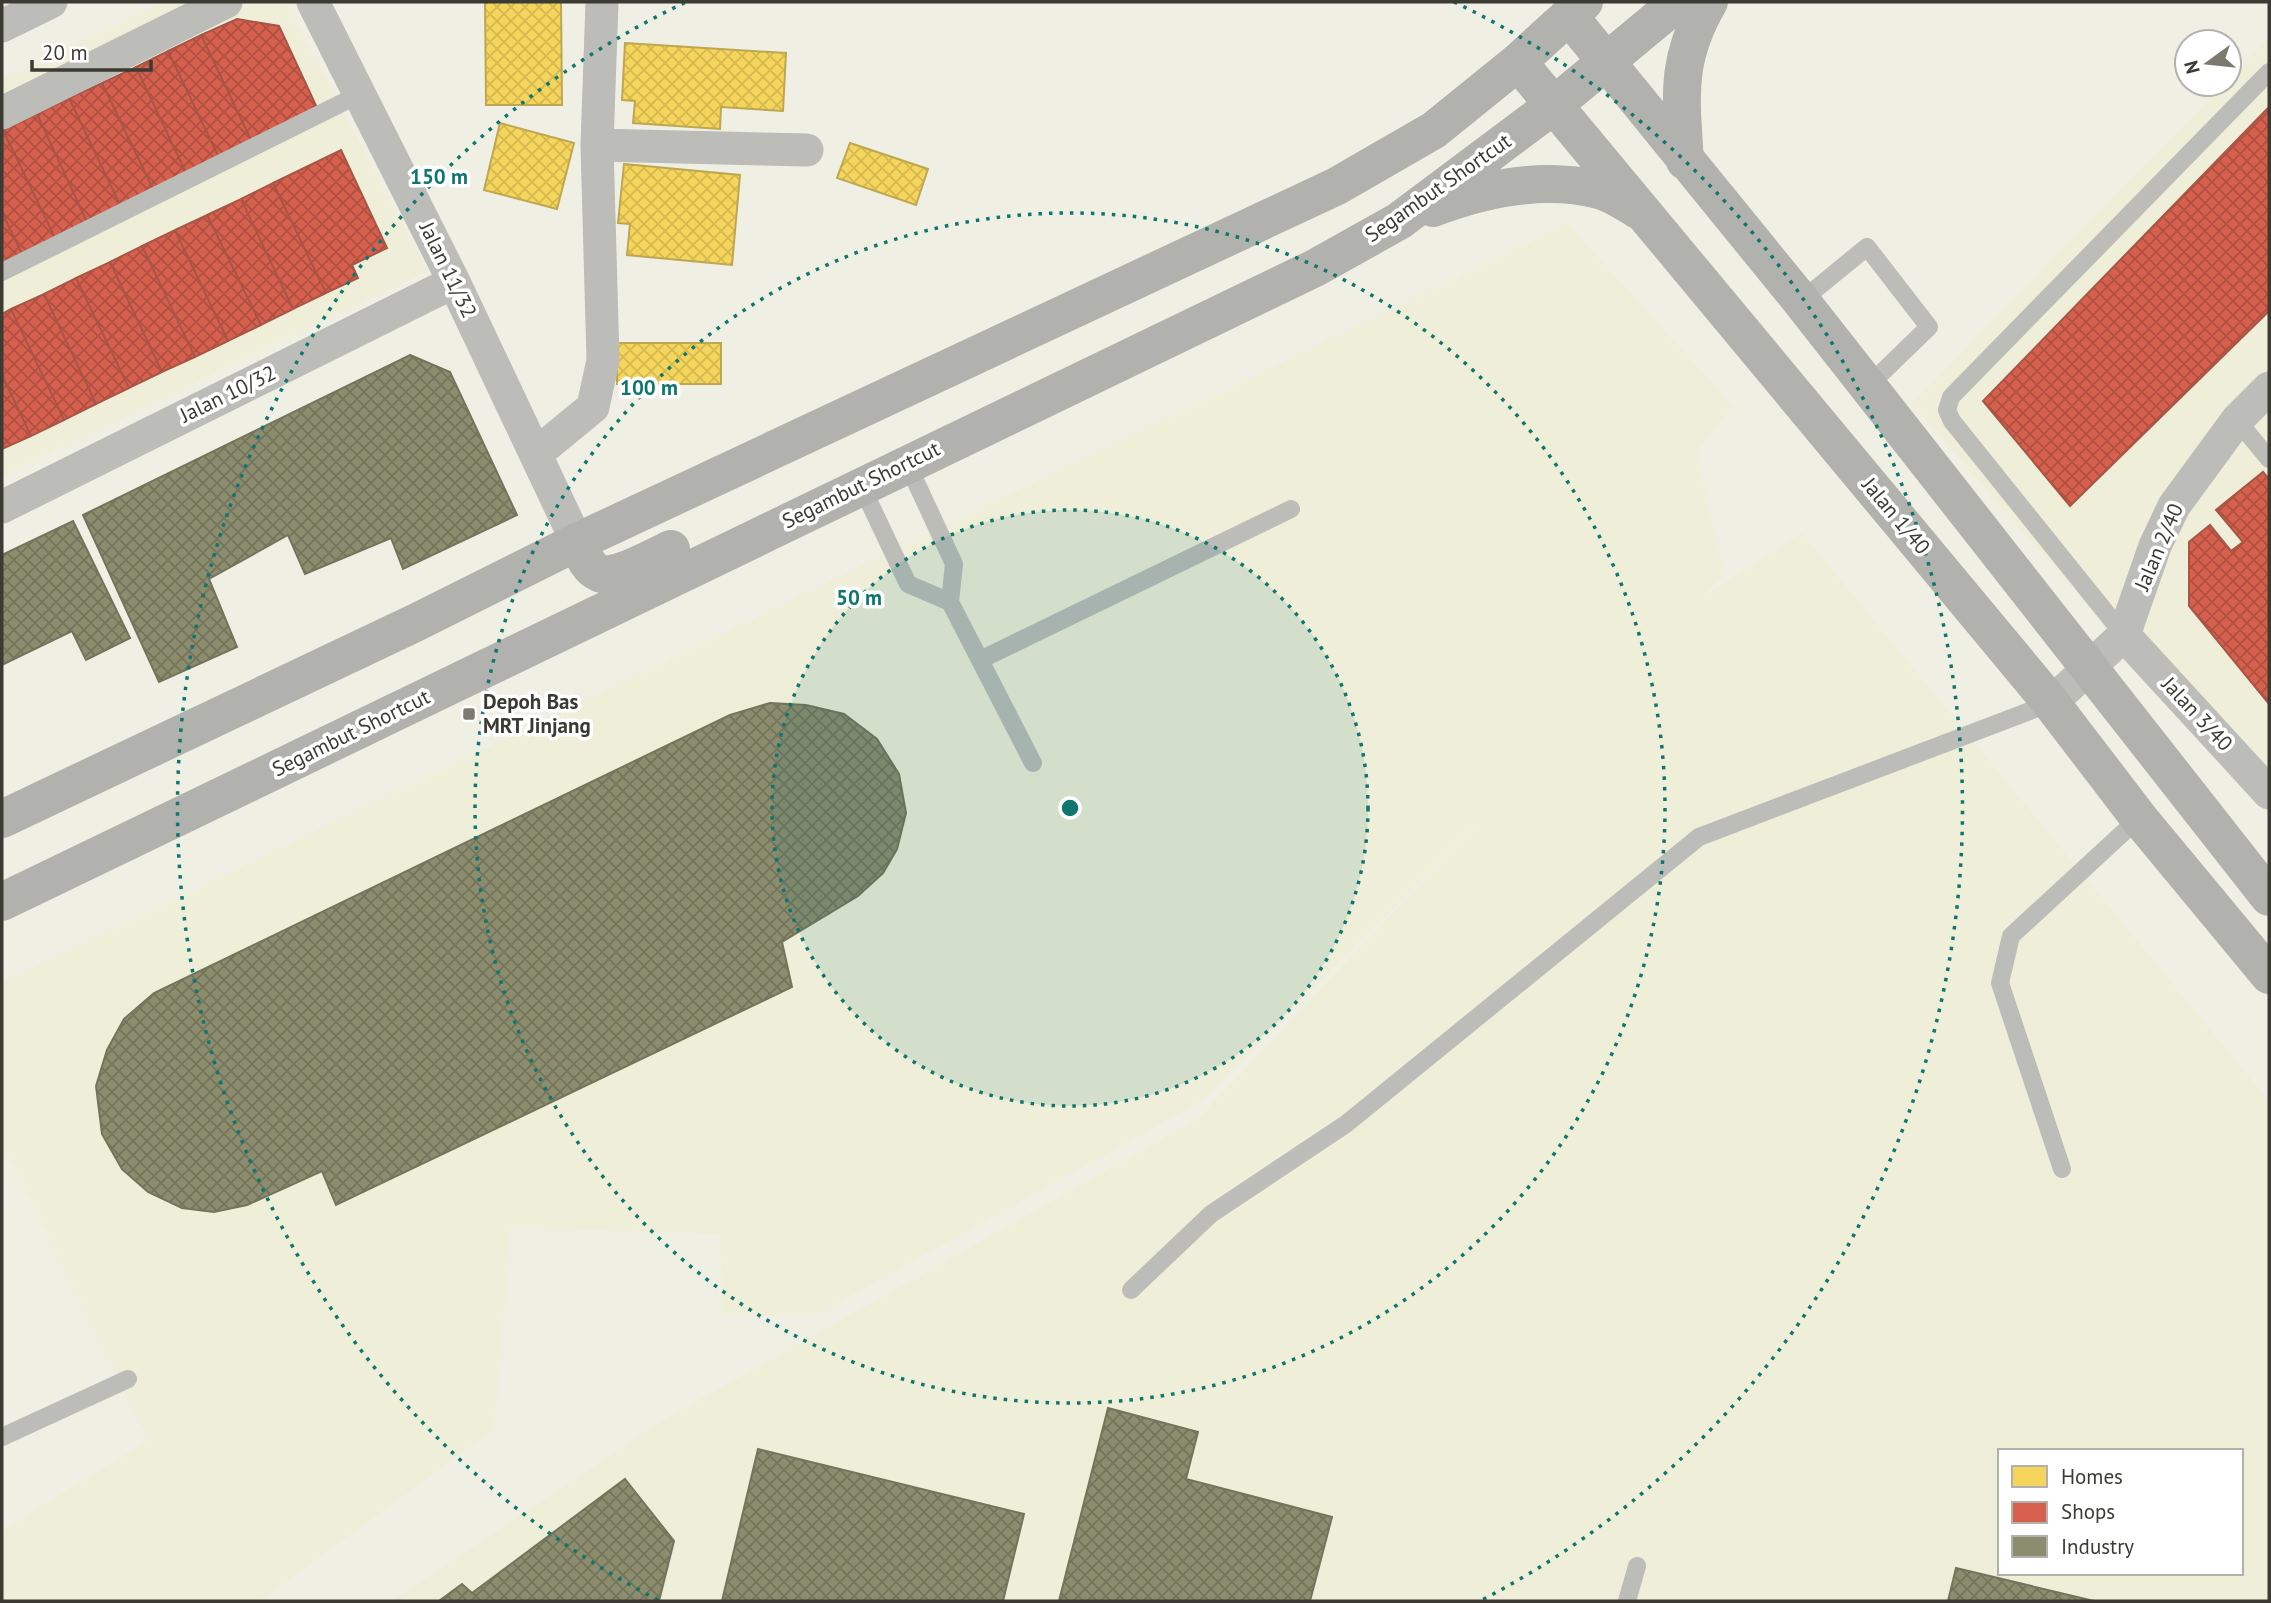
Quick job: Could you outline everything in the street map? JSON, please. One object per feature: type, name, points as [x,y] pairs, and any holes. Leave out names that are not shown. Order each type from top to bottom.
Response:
[{"type":"main road","name":"Segambut Shortcut","points":[[2,902],[1315,268],[1399,221],[1554,105],[1678,2]]},
{"type":"main road","points":[[1685,161],[1680,85],[1686,52],[1696,23],[1709,2]]},
{"type":"main road","points":[[2,819],[391,634],[577,542],[1337,186],[1434,130],[1518,62],[1576,9],[1606,63],[1801,301],[2269,897]]},
{"type":"main road","name":"Jalan 1/40","points":[[1518,62],[2051,703],[2139,818],[2269,975]]},
{"type":"main road","points":[[1399,221],[1469,195],[1543,183],[1600,190],[1646,214]]},
{"type":"main road","points":[[577,542],[590,566],[599,574],[611,575],[753,515],[853,489]]},
{"type":"street","points":[[2,26],[51,2]]},
{"type":"street","points":[[2,113],[226,2]]},
{"type":"street","name":"Jalan 11/32","points":[[313,2],[454,282],[577,542]]},
{"type":"street","points":[[537,453],[593,407],[603,360],[597,145],[603,2]]},
{"type":"street","points":[[597,145],[807,150]]},
{"type":"street","name":"Jalan 10/32","points":[[2,507],[454,282]]},
{"type":"street","name":"Jalan 2/40","points":[[2051,703],[2124,635],[2155,546],[2174,506],[2236,421],[2269,388]]},
{"type":"street","name":"Jalan 3/40","points":[[2124,635],[2269,793]]},
{"type":"lane","points":[[2124,635],[1960,432],[1947,410],[1951,397],[2269,72]]},
{"type":"lane","points":[[2,272],[360,94]]},
{"type":"lane","points":[[1801,301],[1867,247],[1929,327],[1867,387]]},
{"type":"lane","points":[[2236,421],[2269,460]]},
{"type":"lane","points":[[907,463],[954,564],[950,602],[1033,763]]},
{"type":"lane","points":[[853,489],[908,584],[950,602]]},
{"type":"lane","points":[[980,660],[1291,509]]},
{"type":"lane","points":[[1130,1290],[1211,1214],[1346,1124],[1699,836],[2051,703]]},
{"type":"lane","points":[[2062,1169],[2000,983],[2004,958],[2011,936],[2139,818]]},
{"type":"lane","points":[[2,1437],[128,1379]]},
{"type":"lane","points":[[1627,1601],[1637,1566]]},
{"type":"shaded area","points":[[163,2],[286,2],[427,271],[2,476],[2,80]]},
{"type":"shaded area","points":[[2269,38],[2269,817],[1912,403],[2210,98],[2243,98],[2243,65]]},
{"type":"shaded area","points":[[1568,224],[1733,406],[1696,452],[1724,574],[1701,598],[1802,533],[2269,1101],[2269,1601],[392,1601],[660,1422],[1198,1119],[1495,805],[1203,1100],[816,1315],[722,1315],[720,1234],[511,1227],[494,1429],[260,1601],[2,1601],[2,1531],[149,1440],[2,1143],[2,983]]},
{"type":"building: Homes","points":[[485,2],[561,2],[562,105],[486,105]]},
{"type":"building: Homes","points":[[625,43],[786,53],[783,111],[721,107],[720,129],[633,123],[635,101],[622,100]]},
{"type":"building: Homes","points":[[500,123],[574,143],[557,209],[484,190]]},
{"type":"building: Homes","points":[[850,143],[928,169],[916,205],[837,178]]},
{"type":"building: Homes","points":[[624,164],[740,175],[732,265],[627,255],[630,224],[618,223]]},
{"type":"building: Homes","points":[[617,343],[721,343],[721,384],[617,384]]},
{"type":"building: Shops","points":[[237,19],[279,26],[319,112],[253,144],[201,35]]},
{"type":"building: Shops","points":[[201,35],[253,144],[220,160],[168,51]]},
{"type":"building: Shops","points":[[168,51],[220,160],[187,175],[136,67]]},
{"type":"building: Shops","points":[[136,67],[187,175],[154,191],[102,83]]},
{"type":"building: Shops","points":[[102,83],[154,191],[121,207],[69,98]]},
{"type":"building: Shops","points":[[69,98],[121,207],[87,222],[37,114]]},
{"type":"building: Shops","points":[[2269,107],[2269,311],[2070,506],[1983,401]]},
{"type":"building: Shops","points":[[37,114],[87,222],[55,238],[3,130]]},
{"type":"building: Shops","points":[[3,130],[55,238],[22,254],[2,212]]},
{"type":"building: Shops","points":[[341,150],[387,248],[352,265],[358,278],[326,293],[273,183]]},
{"type":"building: Shops","points":[[273,183],[326,293],[293,309],[241,199]]},
{"type":"building: Shops","points":[[241,199],[293,309],[261,325],[207,215]]},
{"type":"building: Shops","points":[[2,212],[22,254],[2,263]]},
{"type":"building: Shops","points":[[207,215],[261,325],[228,341],[175,230]]},
{"type":"building: Shops","points":[[175,230],[228,341],[195,357],[142,246]]},
{"type":"building: Shops","points":[[142,246],[195,357],[162,372],[110,262]]},
{"type":"building: Shops","points":[[110,262],[162,372],[129,388],[76,278]]},
{"type":"building: Shops","points":[[76,278],[129,388],[96,404],[44,294]]},
{"type":"building: Shops","points":[[44,294],[96,404],[64,420],[11,309]]},
{"type":"building: Shops","points":[[11,309],[64,420],[31,436],[2,375],[2,314]]},
{"type":"building: Shops","points":[[2,375],[31,436],[2,449]]},
{"type":"building: Shops","points":[[2263,472],[2269,479],[2269,704],[2189,606],[2189,542],[2210,525],[2231,551],[2243,542],[2216,510]]},
{"type":"building: Industry","points":[[410,355],[450,372],[517,515],[403,569],[391,538],[305,574],[288,535],[209,579],[237,647],[159,682],[83,515]]},
{"type":"building: Industry","points":[[73,521],[130,638],[86,660],[72,631],[2,665],[2,555]]},
{"type":"building: Industry","points":[[770,703],[806,705],[844,714],[877,739],[899,774],[906,813],[897,849],[883,873],[858,896],[782,942],[792,987],[336,1205],[322,1171],[247,1205],[214,1212],[182,1208],[148,1192],[122,1169],[102,1134],[96,1086],[107,1050],[124,1019],[154,993],[730,715]]},
{"type":"building: Industry","points":[[1108,1408],[1198,1432],[1186,1479],[1332,1517],[1310,1601],[1059,1601]]},
{"type":"building: Industry","points":[[758,1449],[1024,1514],[1003,1601],[722,1601]]},
{"type":"building: Industry","points":[[625,1479],[674,1541],[659,1601],[439,1601],[462,1584],[472,1593]]},
{"type":"building: Industry","points":[[1956,1568],[2094,1601],[1948,1601]]},
{"type":"place","name":"Depoh Bas MRT Jinjang","points":[[469,714]]}]
